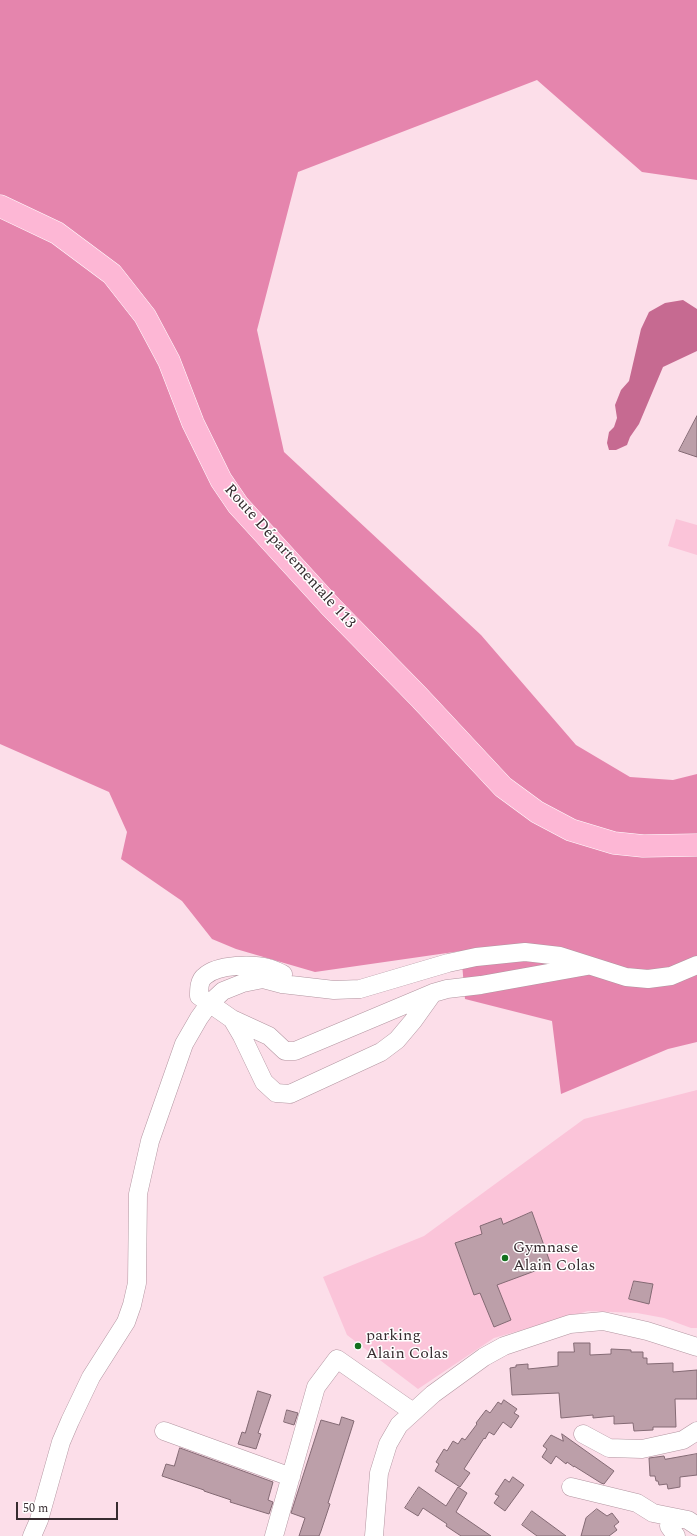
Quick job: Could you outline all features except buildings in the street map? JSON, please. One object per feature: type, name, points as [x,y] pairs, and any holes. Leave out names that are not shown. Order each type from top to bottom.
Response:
[{"type":"main road","name":"Route Départementale 113","points":[[0,206],[56,233],[112,274],[145,316],[169,361],[193,423],[221,480],[238,505],[331,607],[503,787],[537,812],[571,830],[614,843],[643,846],[697,845]]},
{"type":"main road","name":"Route Départementale 113","points":[[643,846],[697,836]]},
{"type":"street","points":[[32,1536],[39,1520],[61,1442],[70,1421],[91,1377],[126,1322],[132,1305],[137,1283],[138,1194],[150,1141],[184,1044],[209,1004],[223,991],[243,983],[263,980],[341,990],[360,988],[448,963],[476,957],[525,952],[560,956],[626,976],[648,979],[671,976],[697,965]]},
{"type":"street","points":[[311,987],[269,968],[234,966],[218,969],[204,976],[199,987],[199,996],[232,1019],[269,1036],[285,1051],[295,1051],[432,993],[447,989],[481,985],[590,965]]},
{"type":"street","points":[[232,1019],[242,1036],[264,1082],[276,1093],[290,1094],[381,1052],[397,1040],[413,1021],[432,993]]},
{"type":"street","points":[[374,1536],[379,1473],[388,1444],[399,1425],[433,1394],[484,1357],[504,1346],[570,1324],[603,1321],[647,1331],[697,1347]]},
{"type":"street","points":[[274,1536],[316,1387],[337,1359],[413,1412]]},
{"type":"street","points":[[164,1431],[291,1478]]},
{"type":"street","points":[[583,1434],[609,1448],[642,1449],[683,1440],[697,1431]]},
{"type":"street","points":[[571,1487],[637,1503],[653,1513],[688,1520],[697,1526]]},
{"type":"street","points":[[676,1518],[669,1526],[676,1536]]},
{"type":"shaded area","points":[[0,0],[697,0],[697,180],[642,172],[537,80],[298,172],[257,330],[284,452],[481,635],[576,745],[630,777],[673,780],[697,774],[697,1042],[668,1049],[561,1094],[552,1021],[465,999],[461,951],[315,972],[236,949],[212,939],[182,901],[121,859],[127,832],[109,792],[0,744]]},
{"type":"shaded area","points":[[683,300],[697,309],[697,351],[663,367],[639,424],[630,437],[627,445],[616,450],[609,450],[607,443],[609,432],[614,427],[617,418],[615,405],[621,390],[629,381],[641,329],[649,312],[665,303]]},
{"type":"shaded area","points":[[676,519],[697,525],[697,555],[668,546]]},
{"type":"shaded area","points":[[697,1090],[697,1328],[691,1328],[664,1318],[637,1313],[588,1311],[494,1338],[418,1389],[347,1335],[323,1277],[424,1236],[584,1119]]},
{"type":"place","name":"Gymnase Alain Colas","points":[[505,1258]]},
{"type":"place","name":"parking Alain Colas","points":[[358,1346]]}]
